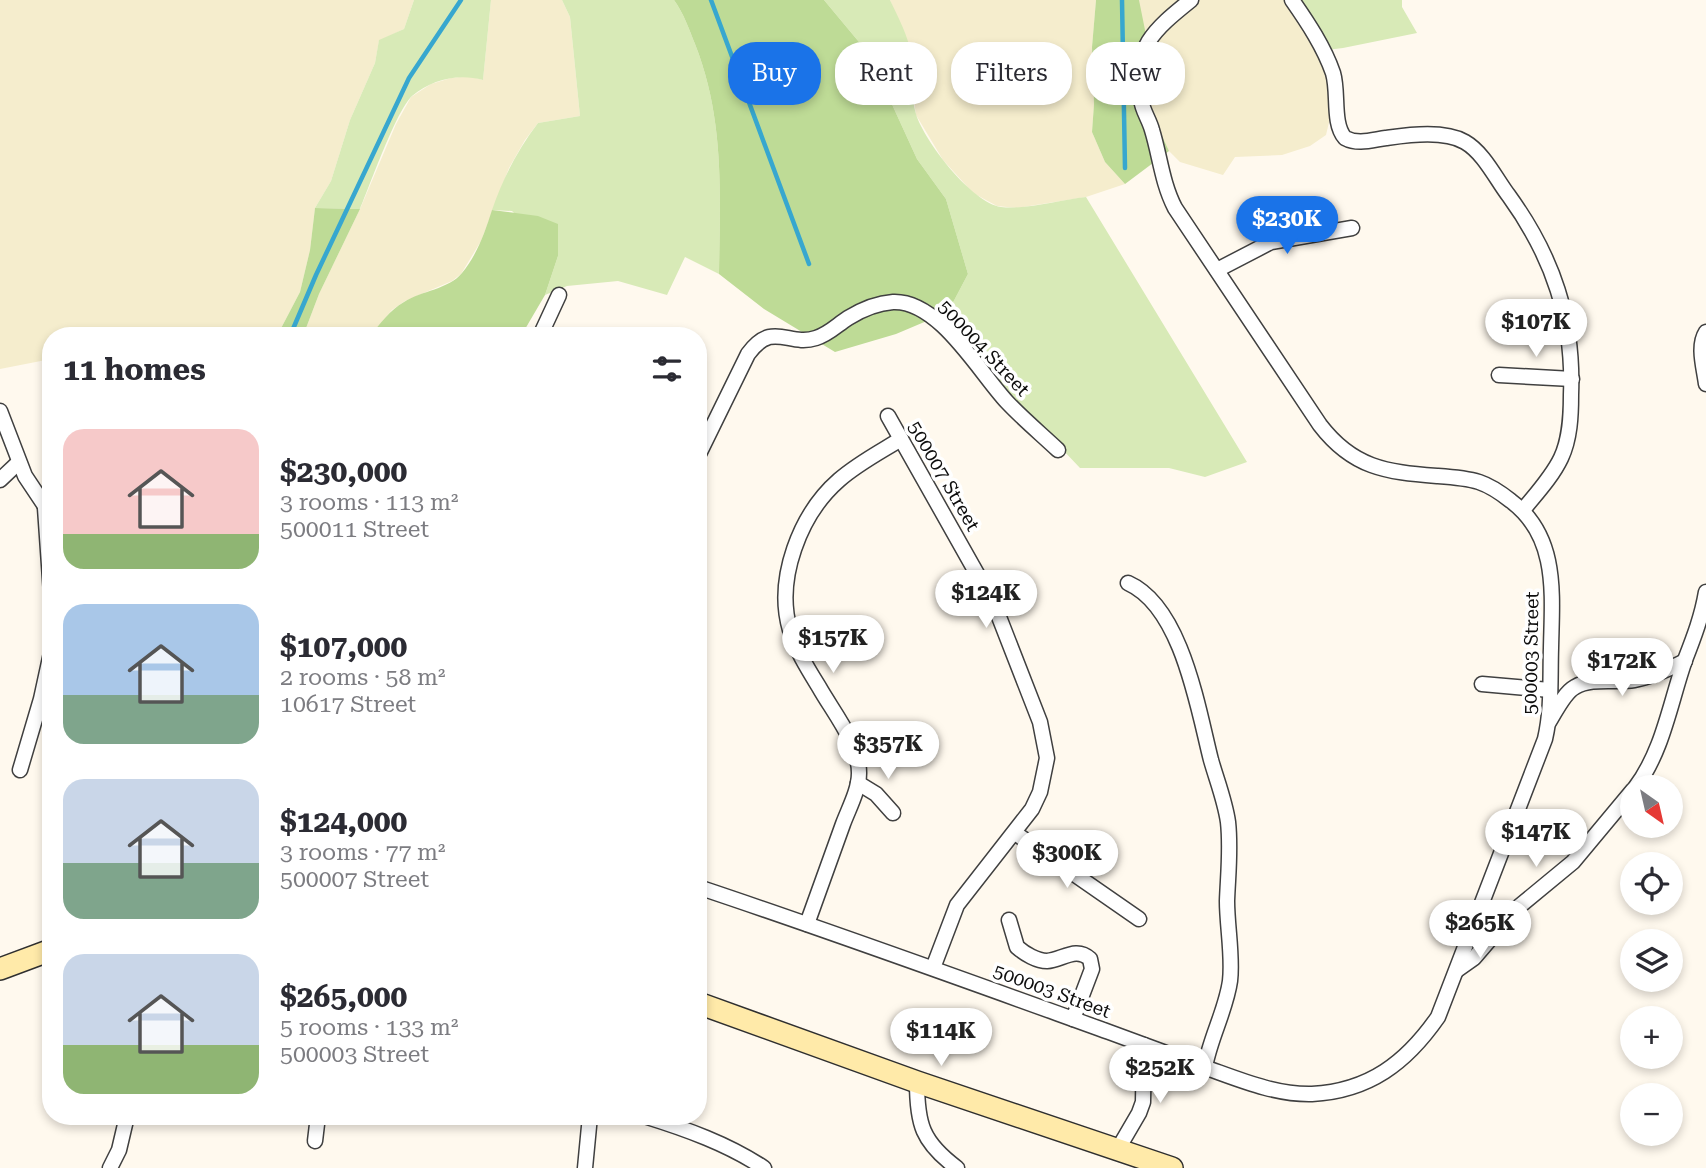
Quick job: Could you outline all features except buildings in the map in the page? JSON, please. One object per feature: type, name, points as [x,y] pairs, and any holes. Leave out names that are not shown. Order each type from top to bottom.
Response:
[{"type":"main road","points":[[0,969],[42,953]]},
{"type":"main road","points":[[707,1006],[917,1082],[1171,1168]]},
{"type":"street","name":"500003 Street","points":[[707,890],[933,968],[1205,1067],[1291,1093],[1342,1090],[1384,1073],[1415,1048],[1438,1017],[1540,754],[1549,723],[1551,571],[1543,541],[1523,510],[1499,491],[1479,482],[1374,468],[1338,447],[1320,425],[1175,208],[1163,180],[1152,129],[1141,102],[1140,60],[1146,43],[1162,23],[1191,0]]},
{"type":"street","points":[[1292,0],[1314,33],[1333,73],[1337,90],[1338,125],[1345,138],[1360,142],[1413,136],[1455,138],[1474,148],[1534,232],[1556,281],[1570,339],[1572,379],[1569,425],[1562,457],[1523,510]]},
{"type":"street","points":[[1217,270],[1271,242],[1352,228]]},
{"type":"street","points":[[544,327],[559,295]]},
{"type":"street","name":"500004 Street","points":[[707,438],[748,354],[761,341],[776,335],[804,339],[819,337],[856,313],[892,302],[913,305],[941,325],[1008,402],[1058,450]]},
{"type":"street","points":[[1706,332],[1702,338],[1706,384]]},
{"type":"street","points":[[1499,375],[1572,379]]},
{"type":"street","points":[[0,411],[19,462],[42,502]]},
{"type":"street","name":"500007 Street","points":[[888,416],[994,604],[1040,722],[1047,758],[1044,776],[1032,809],[957,905],[933,968]]},
{"type":"street","points":[[807,924],[858,783],[857,761],[847,735],[790,632],[786,613],[786,581],[801,535],[824,496],[852,469],[901,439]]},
{"type":"street","points":[[0,480],[19,462]]},
{"type":"street","points":[[1128,583],[1139,589],[1157,610],[1184,655],[1227,819],[1231,978],[1205,1067]]},
{"type":"street","points":[[1643,775],[1650,765],[1675,698],[1702,616],[1706,592]]},
{"type":"street","points":[[1549,723],[1569,691],[1578,685],[1634,680],[1662,672],[1685,661]]},
{"type":"street","points":[[1482,684],[1550,690]]},
{"type":"street","points":[[20,769],[42,694]]},
{"type":"street","points":[[858,783],[876,794],[892,813]]},
{"type":"street","points":[[1457,970],[1474,958],[1516,909],[1573,862],[1620,806]]},
{"type":"street","points":[[1015,833],[1139,919]]},
{"type":"street","points":[[1009,920],[1017,947],[1035,958],[1044,961],[1080,953],[1090,959],[1092,969],[1073,1019]]},
{"type":"street","points":[[1118,1149],[1143,1102],[1144,1045]]},
{"type":"street","points":[[917,1082],[917,1111],[926,1138],[935,1150],[957,1168]]},
{"type":"street","points":[[110,1168],[119,1150],[125,1125]]},
{"type":"street","points":[[315,1141],[317,1125]]},
{"type":"street","points":[[585,1168],[589,1125]]},
{"type":"street","points":[[672,1125],[721,1145],[764,1168]]},
{"type":"shaded area","points":[[0,0],[414,0],[404,29],[379,41],[375,63],[350,120],[331,181],[315,208],[310,250],[300,292],[282,327],[42,327],[42,361],[0,369]]},
{"type":"shaded area","points":[[491,0],[562,0],[570,17],[580,116],[538,123],[525,140],[509,168],[481,241],[461,274],[452,281],[405,301],[392,310],[378,327],[306,327],[396,124],[411,97],[431,84],[451,78],[469,76],[483,80]]},
{"type":"shaded area","points":[[890,0],[1096,0],[1092,42],[1086,42],[1086,105],[1094,105],[1092,132],[1105,162],[1125,184],[1086,197],[1017,208],[997,206],[973,193],[943,160],[916,115],[915,105],[937,105],[937,42],[906,42]]},
{"type":"shaded area","points":[[1139,0],[1289,0],[1311,36],[1326,74],[1331,96],[1331,114],[1326,135],[1310,146],[1282,155],[1235,157],[1223,175],[1180,162],[1169,151],[1148,105],[1185,105],[1185,42],[1141,42]]},
{"type":"green space","points":[[414,0],[491,0],[483,80],[465,77],[446,79],[428,85],[412,96],[391,132],[360,209],[315,208],[331,181],[350,120],[375,63],[379,40],[404,29]]},
{"type":"green space","points":[[562,0],[674,0],[681,11],[705,72],[712,101],[719,158],[719,274],[685,257],[667,295],[618,281],[567,286],[545,295],[558,256],[512,211],[492,210],[512,164],[538,123],[580,116],[570,17]]},
{"type":"green space","points":[[674,0],[824,0],[859,42],[835,42],[835,105],[892,105],[917,159],[946,199],[968,274],[948,312],[896,334],[835,352],[764,309],[719,274],[719,158],[716,129],[705,72]]},
{"type":"green space","points":[[824,0],[890,0],[908,42],[859,42]]},
{"type":"green space","points":[[1096,0],[1139,0],[1145,42],[1092,42]]},
{"type":"green space","points":[[1289,0],[1402,0],[1402,7],[1417,33],[1318,51]]},
{"type":"green space","points":[[892,105],[914,105],[921,126],[939,154],[963,183],[989,203],[1010,208],[1086,197],[1247,462],[1205,477],[1169,468],[1080,468],[991,374],[948,312],[968,274],[946,199],[917,159]]},
{"type":"green space","points":[[1094,105],[1148,105],[1169,151],[1125,184],[1105,162],[1092,132]]},
{"type":"green space","points":[[315,208],[360,209],[319,294],[306,327],[282,327],[300,292],[310,250]]},
{"type":"green space","points":[[492,210],[538,216],[558,224],[558,256],[545,295],[526,327],[378,327],[399,305],[450,283],[462,273],[483,235]]},
{"type":"waterway","points":[[294,327],[409,78],[461,0]]},
{"type":"waterway","points":[[711,0],[809,264]]},
{"type":"waterway","points":[[1122,0],[1125,168]]}]
